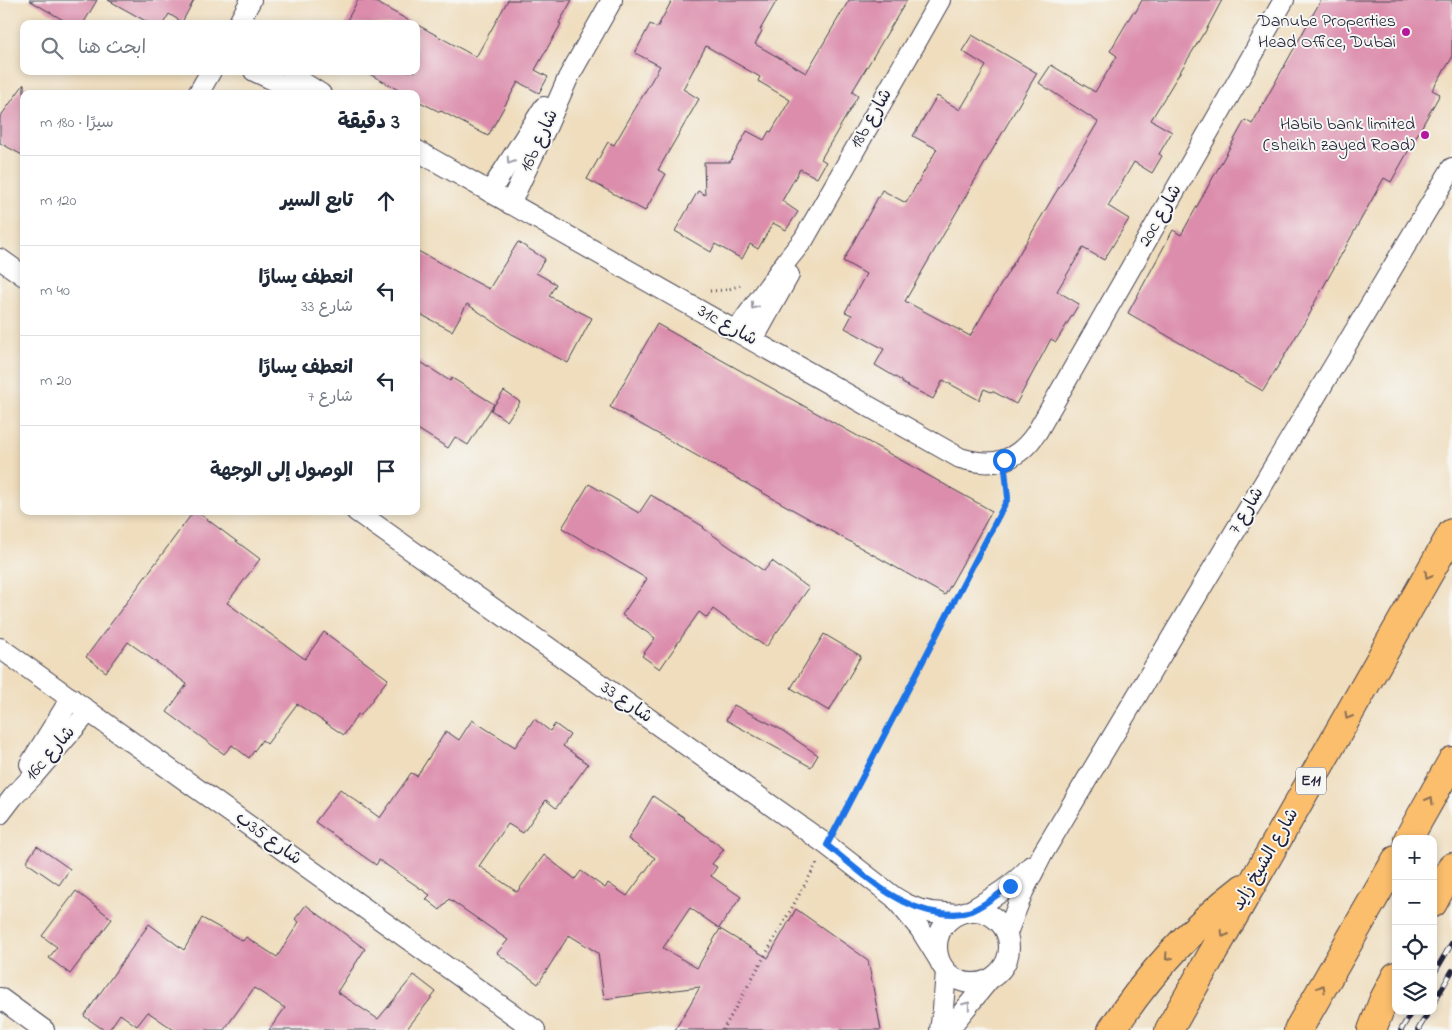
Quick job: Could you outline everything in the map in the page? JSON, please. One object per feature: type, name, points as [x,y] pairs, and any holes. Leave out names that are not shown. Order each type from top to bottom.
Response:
[{"type":"highway","name":"شارع الشيخ زايد","points":[[1169,1030],[1452,533]]},
{"type":"highway","points":[[1410,835],[1452,761]]},
{"type":"highway","points":[[1298,1030],[1392,867]]},
{"type":"highway","points":[[1437,895],[1452,867]]},
{"type":"highway","points":[[1112,1030],[1143,986],[1168,956],[1225,902],[1256,878]]},
{"type":"highway","points":[[1372,1030],[1392,984]]},
{"type":"street","points":[[240,20],[251,0]]},
{"type":"street","name":"16b شارع","points":[[510,204],[568,78],[612,0]]},
{"type":"street","name":"18b شارع","points":[[744,335],[791,271],[804,239],[940,0]]},
{"type":"street","name":"20c شارع","points":[[1037,432],[1284,0]]},
{"type":"street","points":[[200,90],[209,75]]},
{"type":"street","points":[[263,75],[294,90]]},
{"type":"street","points":[[291,75],[315,90]]},
{"type":"street","name":"16b شارع","points":[[490,192],[546,104],[568,78]]},
{"type":"street","name":"31c شارع","points":[[420,152],[960,458],[990,463],[1004,460],[1018,454],[1029,444],[1037,432]]},
{"type":"street","name":"شارع 7","points":[[1007,933],[1023,892],[1043,853],[1452,168]]},
{"type":"street","points":[[0,259],[20,273]]},
{"type":"street","name":"شارع 33","points":[[362,515],[827,845],[894,897],[918,909],[945,914],[965,912]]},
{"type":"street","name":"شارع 35ب","points":[[0,648],[536,1030]]},
{"type":"street","name":"16c شارع","points":[[13,797],[26,770],[71,698]]},
{"type":"street","name":"16c شارع","points":[[0,814],[89,711]]},
{"type":"street","name":"شارع 7","points":[[965,912],[1010,886],[1043,853]]},
{"type":"street","name":"شارع 33","points":[[894,897],[920,929],[943,966]]},
{"type":"street","points":[[940,1030],[943,1009],[943,966],[937,951],[938,939],[942,929],[949,920],[965,912],[981,912],[992,916],[1001,923],[1007,933],[1010,944],[1009,955],[1005,966],[988,981],[948,1030]]},
{"type":"street","points":[[943,966],[955,978],[966,983],[977,984],[988,981]]},
{"type":"street","points":[[0,998],[44,1030]]},
{"type":"path","points":[[706,290],[726,290],[744,283]]},
{"type":"path","points":[[723,1030],[827,845],[1008,498],[1004,460]]},
{"type":"building","points":[[29,0],[97,0],[85,20],[63,20]]},
{"type":"building","points":[[108,0],[194,0],[183,20],[179,20],[169,14],[165,20],[144,20]]},
{"type":"building","points":[[358,0],[372,0],[408,20],[347,20]]},
{"type":"building","points":[[508,0],[572,0],[535,70],[548,77],[539,93],[518,82],[488,136],[420,102],[420,90],[399,90],[371,75],[420,75],[420,26],[476,57]]},
{"type":"building","points":[[672,0],[777,0],[760,30],[762,31],[755,44],[806,73],[849,0],[907,0],[852,92],[858,96],[821,159],[826,162],[817,178],[800,169],[782,201],[798,212],[786,230],[773,223],[758,249],[750,244],[742,259],[715,244],[711,252],[675,231],[698,191],[705,195],[704,162],[730,162],[747,131],[764,140],[769,131],[771,132],[790,100],[758,81],[760,77],[706,46],[683,89],[699,99],[658,170],[666,174],[645,211],[587,179],[608,142],[614,145],[660,66],[635,53],[650,24],[657,28]]},
{"type":"building","points":[[1142,0],[1222,0],[1204,34],[1151,120],[1172,132],[1159,154],[1162,156],[1152,173],[1134,162],[1108,206],[1129,219],[1104,260],[1083,248],[1057,291],[1079,304],[1056,342],[1051,339],[1016,404],[992,391],[984,389],[979,400],[943,380],[933,399],[902,383],[902,381],[875,365],[884,349],[845,328],[852,315],[845,312],[866,274],[843,261],[882,190],[906,203],[937,149],[913,136],[937,96],[960,110],[986,66],[962,51],[972,35],[1037,73],[905,301],[970,336],[1098,122],[1039,83],[1051,65],[1095,92],[1117,56],[1110,51]]},
{"type":"building","points":[[1321,0],[1452,0],[1452,58],[1432,90],[1440,94],[1391,182],[1384,178],[1312,310],[1263,391],[1128,313],[1173,230],[1181,235],[1245,120],[1252,124]]},
{"type":"building","points":[[24,84],[24,90],[20,90],[20,154],[0,143],[0,117]]},
{"type":"building","points":[[518,242],[545,259],[536,273],[556,284],[549,296],[592,318],[568,363],[512,334],[467,304],[452,331],[420,314],[420,252],[489,289]]},
{"type":"building","points":[[657,324],[992,511],[945,595],[610,407]]},
{"type":"building","points":[[420,362],[450,381],[452,378],[494,404],[468,445],[455,437],[448,448],[420,430]]},
{"type":"building","points":[[504,391],[520,402],[507,421],[491,410]]},
{"type":"building","points":[[589,484],[639,513],[651,495],[704,527],[764,571],[772,561],[809,588],[766,647],[713,609],[707,618],[699,612],[660,669],[642,656],[655,638],[622,615],[647,579],[562,528]]},
{"type":"building","points":[[191,515],[201,515],[260,559],[227,603],[305,659],[324,632],[388,679],[360,716],[358,714],[344,735],[297,704],[267,744],[262,740],[249,758],[232,745],[224,754],[167,712],[187,684],[128,642],[106,672],[86,657]]},
{"type":"building","points":[[824,634],[861,656],[829,711],[791,688]]},
{"type":"building","points":[[734,705],[780,729],[818,755],[811,767],[726,720]]},
{"type":"building","points":[[534,719],[550,731],[555,724],[570,735],[563,746],[588,764],[556,808],[546,800],[523,833],[508,824],[479,866],[517,892],[544,855],[575,879],[581,871],[605,888],[608,883],[627,896],[655,858],[628,839],[653,796],[685,818],[724,849],[712,864],[717,867],[711,876],[741,897],[719,928],[690,908],[663,948],[697,968],[720,929],[768,958],[796,909],[868,960],[881,1030],[675,1030],[700,987],[604,999],[598,953],[569,935],[538,984],[497,953],[508,940],[449,899],[440,910],[426,899],[430,895],[379,860],[376,865],[315,822],[340,789],[380,818],[411,773],[417,776],[446,731],[459,740],[472,720],[515,747]]},
{"type":"building","points":[[37,846],[70,869],[59,885],[26,862]]},
{"type":"building","points":[[76,891],[112,919],[70,974],[49,958],[57,947],[42,936]]},
{"type":"building","points":[[306,905],[365,949],[337,992],[378,1019],[414,975],[436,992],[406,1030],[269,1030],[285,1008],[254,988],[224,1030],[174,1030],[148,1012],[137,1026],[120,1014],[109,1030],[104,1030],[84,1016],[149,924],[184,950],[202,918],[243,941],[246,937],[277,957],[299,922],[295,919]]},
{"type":"railway","points":[[1436,970],[1452,943]]},
{"type":"railway","points":[[1437,997],[1452,971]]},
{"type":"railway","points":[[1401,1030],[1410,1015]]},
{"type":"railway","points":[[1418,1030],[1427,1015]]},
{"type":"place","name":"Danube Properties Head Office, Dubai","points":[[1406,32]]},
{"type":"place","name":"Habib bank limited (sheikh zayed Road)","points":[[1425,135]]},
{"type":"route","points":[[1004,460],[1008,498],[827,845],[894,897],[918,909],[945,914],[959,914],[970,911],[1010,886]]}]
